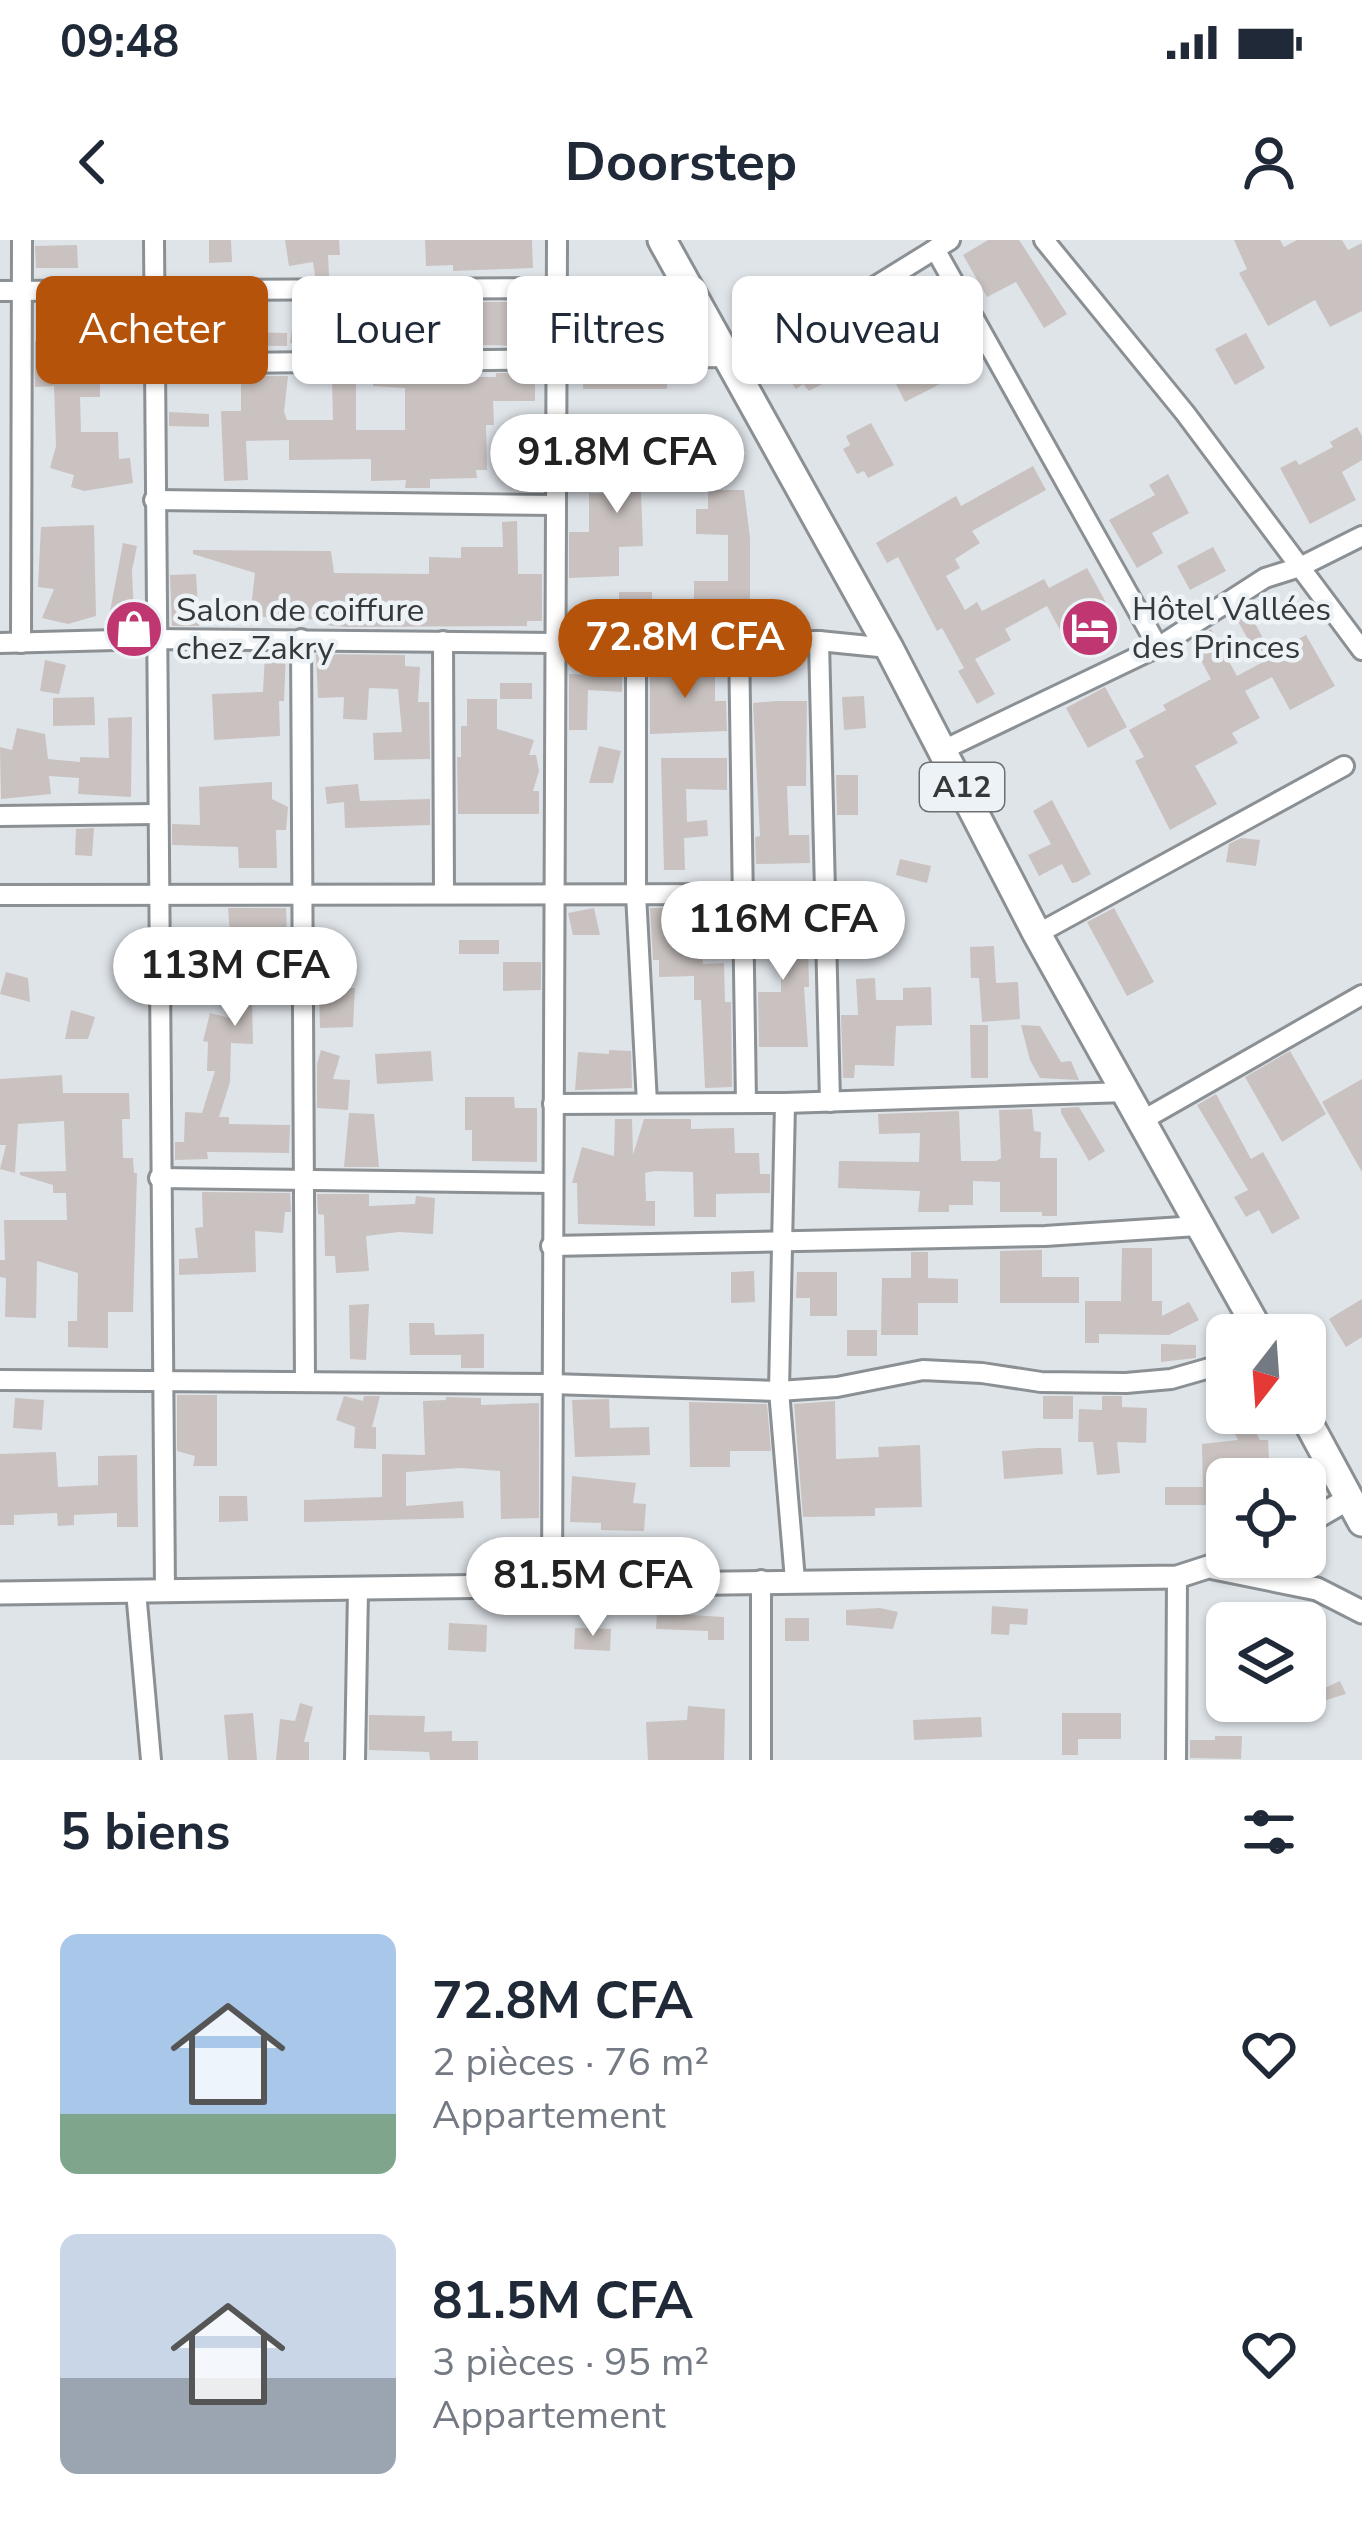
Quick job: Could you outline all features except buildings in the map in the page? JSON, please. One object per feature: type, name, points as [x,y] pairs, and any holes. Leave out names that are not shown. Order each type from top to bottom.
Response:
[{"type":"main road","name":"A12","points":[[666,241],[889,648],[1036,934],[1248,1314]]},
{"type":"main road","points":[[1314,1434],[1356,1510]]},
{"type":"street","points":[[21,643],[22,240]]},
{"type":"street","points":[[154,240],[154,276]]},
{"type":"street","points":[[556,276],[557,240]]},
{"type":"street","points":[[1045,240],[1185,413],[1362,650]]},
{"type":"street","points":[[708,364],[730,365],[942,245],[1158,647]]},
{"type":"street","points":[[268,289],[507,288]]},
{"type":"street","points":[[0,292],[36,291]]},
{"type":"street","points":[[268,363],[507,361]]},
{"type":"street","points":[[154,384],[164,1591]]},
{"type":"street","points":[[553,1588],[556,384]]},
{"type":"street","points":[[154,500],[556,505]]},
{"type":"street","points":[[943,750],[1158,647],[1265,578],[1300,567],[1362,536]]},
{"type":"street","points":[[301,639],[305,1382]]},
{"type":"street","points":[[0,643],[819,640],[889,648]]},
{"type":"street","points":[[819,640],[830,1102]]},
{"type":"street","points":[[443,641],[444,894]]},
{"type":"street","points":[[739,641],[746,1103]]},
{"type":"street","points":[[636,642],[636,894],[647,1103]]},
{"type":"street","points":[[1036,934],[1344,766]]},
{"type":"street","points":[[0,816],[156,814]]},
{"type":"street","points":[[0,895],[824,894]]},
{"type":"street","points":[[1143,1120],[1362,995]]},
{"type":"street","points":[[553,1103],[785,1103],[1126,1092]]},
{"type":"street","points":[[785,1103],[779,1391],[795,1580]]},
{"type":"street","points":[[159,1178],[552,1184]]},
{"type":"street","points":[[551,1246],[1157,1232],[1196,1226]]},
{"type":"street","points":[[0,1380],[551,1384],[779,1391],[837,1387],[923,1370],[982,1372],[1041,1382],[1126,1383],[1206,1370]]},
{"type":"street","points":[[1326,1518],[1356,1510]]},
{"type":"street","points":[[0,1593],[1177,1577],[1206,1567]]},
{"type":"street","points":[[1176,1760],[1177,1577]]},
{"type":"street","points":[[1265,1578],[1317,1589],[1362,1612]]},
{"type":"street","points":[[761,1580],[761,1760]]},
{"type":"street","points":[[355,1760],[358,1590]]},
{"type":"street","points":[[136,1591],[151,1760]]},
{"type":"place","name":"Hôtel Vallées des Princes","points":[[1090,628]]},
{"type":"place","name":"Salon de coiffure chez Zakry","points":[[134,629]]}]
